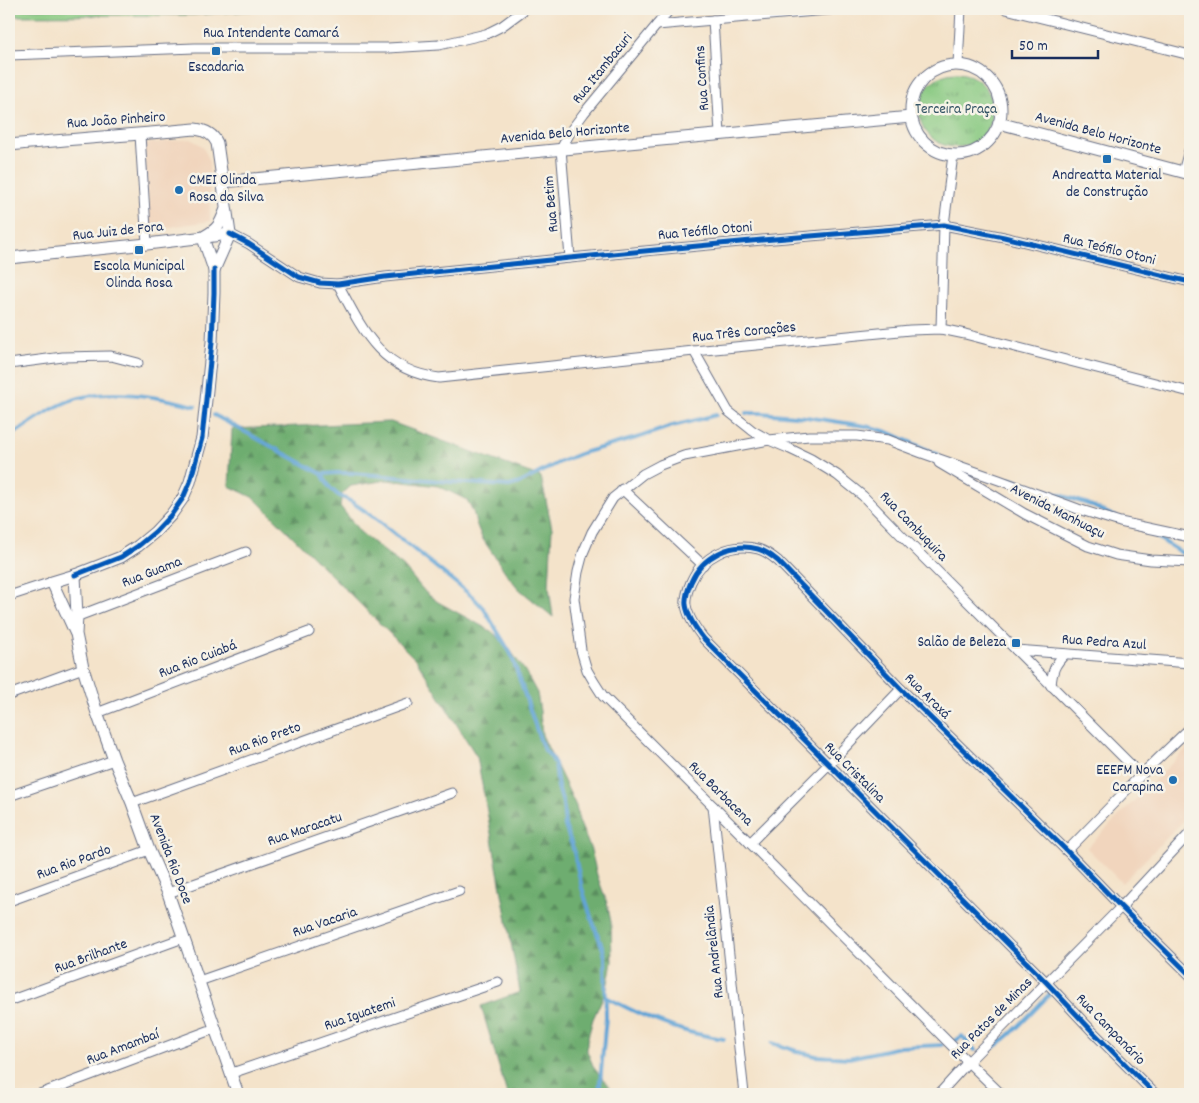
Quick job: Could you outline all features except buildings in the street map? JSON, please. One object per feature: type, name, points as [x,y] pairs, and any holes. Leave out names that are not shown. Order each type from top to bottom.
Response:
[{"type":"street","name":"Rua Intendente Camará","points":[[9,55],[195,48],[388,48],[439,45],[486,34],[502,26],[525,9]]},
{"type":"street","name":"Rua Itambacuri","points":[[561,148],[584,113],[670,9]]},
{"type":"street","points":[[657,25],[838,9]]},
{"type":"street","points":[[958,64],[962,9]]},
{"type":"street","points":[[1006,9],[1190,55]]},
{"type":"street","name":"Rua Confins","points":[[713,20],[720,134]]},
{"type":"street","points":[[958,64],[975,70],[986,77],[994,86],[1001,110],[995,132],[982,147],[968,153],[953,155],[930,147],[921,139],[911,117],[911,105],[914,93],[920,82],[928,74],[938,68],[958,64]]},
{"type":"street","name":"Avenida Belo Horizonte","points":[[222,182],[561,148],[911,117]]},
{"type":"street","name":"Avenida Belo Horizonte","points":[[999,123],[1187,173]]},
{"type":"street","name":"Rua João Pinheiro","points":[[9,145],[195,129],[202,130],[215,138],[218,147],[222,182]]},
{"type":"street","points":[[140,135],[147,244]]},
{"type":"street","points":[[1187,173],[1190,147]]},
{"type":"street","name":"Rua Betim","points":[[561,148],[570,258]]},
{"type":"street","points":[[941,329],[944,225],[953,155]]},
{"type":"street","points":[[214,270],[230,234],[222,182]]},
{"type":"street","points":[[9,596],[75,575],[121,557],[155,532],[171,515],[182,498],[190,482],[202,438],[212,342],[214,270],[203,238],[218,227],[226,209]]},
{"type":"street","name":"Rua Teófilo Otoni","points":[[230,234],[243,240],[299,277],[320,283],[338,284],[395,276],[570,258],[944,225],[1004,237],[1190,282]]},
{"type":"street","name":"Rua Juiz de Fora","points":[[9,258],[230,234]]},
{"type":"street","name":"Rua Três Corações","points":[[338,284],[365,333],[375,346],[404,368],[427,377],[440,378],[694,351],[910,330],[941,329],[992,340],[1190,392]]},
{"type":"street","points":[[694,351],[728,411],[753,431],[769,440]]},
{"type":"street","points":[[9,364],[63,357],[111,356],[138,363]]},
{"type":"street","name":"Avenida Manhuaçu","points":[[769,440],[809,436],[857,436],[888,440],[1078,509],[1112,520],[1190,538]]},
{"type":"street","points":[[702,564],[622,489],[643,474],[684,456],[769,440]]},
{"type":"street","name":"Rua Cambuquira","points":[[769,440],[811,459],[837,475],[863,496],[1141,775]]},
{"type":"street","name":"Avenida Manhuaçu","points":[[922,453],[1026,514],[1088,546],[1116,555],[1151,560],[1190,562]]},
{"type":"street","name":"Rua Barbacena","points":[[622,489],[612,498],[592,532],[583,553],[574,598],[583,657],[587,670],[594,682],[610,703],[1001,1094]]},
{"type":"street","name":"Rua Araxá","points":[[702,564],[717,553],[730,549],[746,547],[760,549],[770,554],[901,689],[1190,974]]},
{"type":"street","name":"Rua Guama","points":[[73,618],[246,552]]},
{"type":"street","name":"Rua Cristalina","points":[[702,564],[694,575],[687,591],[686,604],[695,628],[715,651],[828,765],[1047,983]]},
{"type":"street","name":"Avenida Rio Doce","points":[[75,575],[73,618],[83,668],[97,713],[149,850],[168,893],[238,1094]]},
{"type":"street","name":"Avenida Rio Doce","points":[[52,582],[73,618]]},
{"type":"street","name":"Rua Rio Cuiabá","points":[[97,713],[309,632]]},
{"type":"street","name":"Rua Pedra Azul","points":[[1016,650],[1190,664]]},
{"type":"street","points":[[1051,686],[1054,667],[1065,654]]},
{"type":"street","points":[[9,695],[83,668]]},
{"type":"street","points":[[750,843],[901,689]]},
{"type":"street","name":"Rua Rio Preto","points":[[132,803],[408,703]]},
{"type":"street","points":[[1067,851],[1190,728]]},
{"type":"street","points":[[9,796],[114,760]]},
{"type":"street","name":"Rua Maracatu","points":[[168,893],[452,793]]},
{"type":"street","name":"Rua Andrelândia","points":[[714,806],[744,1094]]},
{"type":"street","name":"Rua Patos de Minas","points":[[939,1094],[968,1062],[1121,907],[1190,833]]},
{"type":"street","name":"Rua Rio Pardo","points":[[9,901],[149,850]]},
{"type":"street","name":"Rua Vacaria","points":[[199,981],[459,891]]},
{"type":"street","name":"Rua Brilhante","points":[[9,1002],[183,938]]},
{"type":"street","name":"Rua Iguatemi","points":[[232,1073],[498,982]]},
{"type":"street","name":"Rua Campanário","points":[[1047,983],[1155,1094]]},
{"type":"street","name":"Rua Amambaí","points":[[40,1094],[216,1028]]},
{"type":"shaded area","name":"CMEI Olinda Rosa da Silva","points":[[191,139],[202,146],[209,159],[210,221],[151,230],[144,144]]},
{"type":"shaded area","name":"EEEFM Nova Carapina","points":[[1190,745],[1190,814],[1122,883],[1087,848]]},
{"type":"green space","points":[[9,9],[277,9],[194,15],[9,16]]},
{"type":"green space","name":"Terceira Praça","points":[[956,73],[977,79],[987,89],[993,110],[987,131],[977,141],[956,147],[935,141],[925,131],[919,110],[925,89],[935,79]]},
{"type":"green space","points":[[391,422],[541,477],[552,528],[549,587],[553,617],[519,589],[508,576],[482,538],[473,511],[467,500],[438,486],[387,480],[351,486],[342,494],[340,506],[360,532],[403,566],[426,593],[438,602],[491,631],[505,643],[525,671],[537,693],[542,735],[576,806],[579,821],[591,850],[607,903],[611,922],[612,962],[607,988],[593,1019],[587,1041],[587,1051],[594,1068],[616,1094],[507,1094],[481,1006],[520,992],[477,757],[417,661],[254,498],[229,486],[232,429]]},
{"type":"waterway","points":[[9,437],[53,408],[69,401],[99,394],[132,394],[195,406]]},
{"type":"waterway","points":[[746,413],[806,417],[866,426],[888,432],[937,454]]},
{"type":"waterway","points":[[214,415],[322,474],[330,488],[338,495],[375,518],[473,597],[484,609],[511,654],[543,748],[555,764],[558,787],[563,803],[565,826],[573,848],[582,888],[605,957],[606,1017],[599,1094]]},
{"type":"waterway","points":[[323,474],[352,473],[509,486],[520,483],[582,453],[716,415]]},
{"type":"waterway","points":[[1010,479],[1088,504],[1116,517]]},
{"type":"waterway","points":[[1147,531],[1185,555],[1190,556]]},
{"type":"waterway","points":[[981,1052],[999,1044],[1051,993]]},
{"type":"waterway","points":[[606,997],[667,1025],[689,1032],[724,1039]]},
{"type":"waterway","points":[[951,1044],[962,1036],[975,1050]]},
{"type":"waterway","points":[[772,1043],[816,1056],[849,1058],[900,1047],[942,1045]]},
{"type":"cycle path","points":[[230,234],[249,244],[299,277],[320,283],[338,284],[385,277],[570,258],[944,225],[1004,237],[1190,282]]},
{"type":"cycle path","points":[[75,575],[121,557],[138,546],[171,515],[183,498],[190,482],[202,438],[212,342],[214,270]]},
{"type":"cycle path","points":[[1155,1094],[704,639],[690,619],[686,602],[691,582],[702,565],[718,553],[748,547],[761,550],[778,561],[901,689],[1067,851],[1190,975]]},
{"type":"place","name":"Escadaria","points":[[216,51]]},
{"type":"place","name":"Andreatta Material de Construção","points":[[1107,159]]},
{"type":"place","name":"CMEI Olinda Rosa da Silva","points":[[179,190]]},
{"type":"place","name":"Escola Municipal Olinda Rosa","points":[[139,250]]},
{"type":"place","name":"Salão de Beleza","points":[[1016,643]]},
{"type":"place","name":"EEEFM Nova Carapina","points":[[1173,780]]}]
